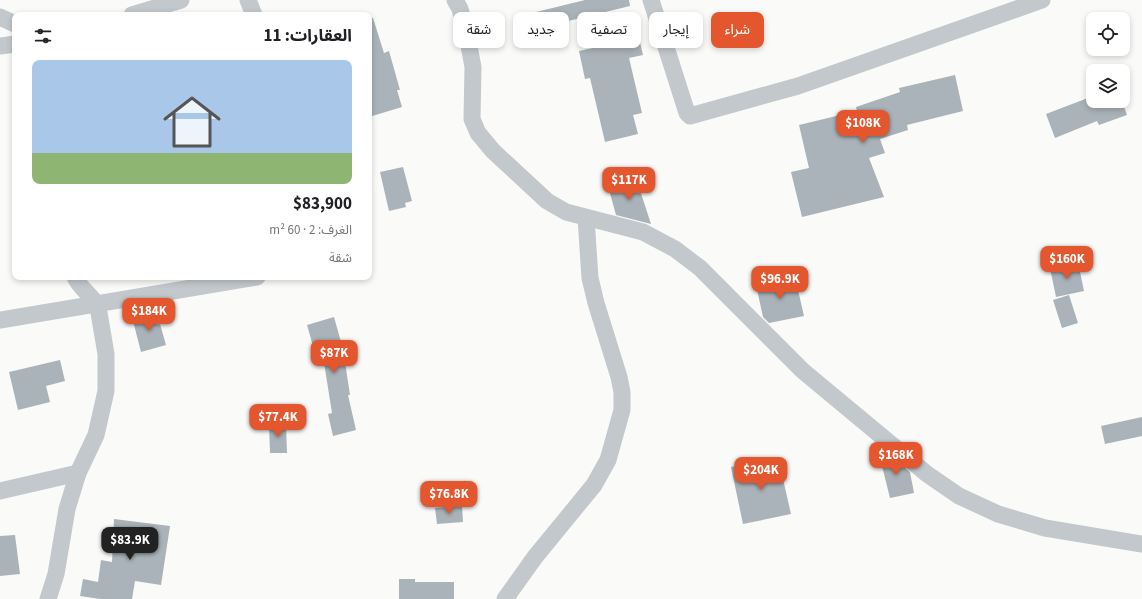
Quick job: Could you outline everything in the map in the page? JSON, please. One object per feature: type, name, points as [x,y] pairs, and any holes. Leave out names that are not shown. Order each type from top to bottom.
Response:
[{"type":"street","points":[[142,12],[181,0]]},
{"type":"street","points":[[248,0],[253,12]]},
{"type":"street","points":[[455,0],[460,9],[467,35],[473,67],[472,119],[478,133],[493,151],[547,202],[566,212],[586,218],[618,224],[643,232],[674,249],[700,268],[803,371],[928,474],[959,496],[998,514],[1045,528],[1142,544]]},
{"type":"street","points":[[651,0],[690,116],[798,86],[1042,0]]},
{"type":"street","points":[[0,16],[12,22]]},
{"type":"street","points":[[0,46],[12,44]]},
{"type":"street","points":[[505,599],[535,557],[594,485],[608,460],[622,410],[622,392],[619,378],[596,303],[590,278],[586,218]]},
{"type":"street","points":[[48,599],[56,574],[67,509],[78,472],[96,435],[106,391],[106,354],[97,304],[85,293],[78,280]]},
{"type":"street","points":[[0,320],[239,280]]},
{"type":"street","points":[[0,491],[78,472]]},
{"type":"building","points":[[585,0],[629,0],[630,6],[605,12],[577,12],[577,19],[569,21],[569,12],[536,12]]},
{"type":"building","points":[[372,18],[384,53],[389,51],[400,90],[397,90],[402,107],[372,116]]},
{"type":"building","points":[[641,46],[643,55],[629,58],[642,113],[633,115],[638,134],[605,142],[590,78],[585,79],[579,51],[593,48],[641,48]]},
{"type":"building","points":[[955,75],[963,111],[907,125],[908,130],[880,139],[885,153],[869,158],[884,197],[802,217],[791,172],[809,168],[799,125],[857,111],[856,107],[900,92],[899,88]]},
{"type":"building","points":[[1086,99],[1086,108],[1124,108],[1127,115],[1099,125],[1097,121],[1055,138],[1046,114]]},
{"type":"building","points":[[403,167],[412,201],[405,203],[406,207],[389,211],[380,172]]},
{"type":"building","points":[[636,178],[651,224],[616,215],[608,186]]},
{"type":"building","points":[[1078,262],[1084,291],[1056,297],[1050,268]]},
{"type":"building","points":[[795,277],[804,316],[769,323],[763,317],[756,285]]},
{"type":"building","points":[[1069,295],[1078,323],[1062,328],[1053,300]]},
{"type":"building","points":[[155,312],[158,325],[160,324],[166,345],[141,352],[132,317]]},
{"type":"building","points":[[334,317],[343,349],[350,395],[348,395],[356,430],[333,436],[328,414],[332,413],[322,350],[315,353],[307,325]]},
{"type":"building","points":[[60,360],[65,381],[46,386],[50,402],[18,410],[9,372]]},
{"type":"building","points":[[1142,417],[1142,436],[1105,444],[1101,426]]},
{"type":"building","points":[[269,424],[286,424],[287,453],[270,453]]},
{"type":"building","points":[[877,446],[910,472],[914,493],[890,498]]},
{"type":"building","points":[[778,457],[791,514],[743,524],[731,467]]},
{"type":"building","points":[[462,506],[463,522],[437,524],[435,508]]},
{"type":"building","points":[[114,519],[170,526],[161,585],[135,581],[132,599],[100,599],[80,596],[83,579],[98,582],[101,560],[112,562]]},
{"type":"building","points":[[15,535],[20,574],[0,576],[0,536]]},
{"type":"building","points":[[399,579],[415,579],[415,582],[454,582],[454,599],[399,599]]}]
